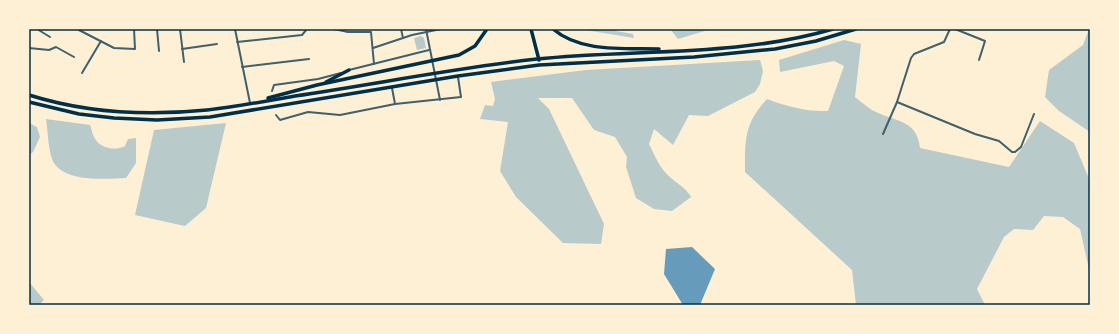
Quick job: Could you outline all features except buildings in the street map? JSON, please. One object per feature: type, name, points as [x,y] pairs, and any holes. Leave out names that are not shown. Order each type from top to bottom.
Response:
[{"type":"highway","points":[[250,103],[317,85],[459,55],[475,46],[486,29]]},
{"type":"highway","points":[[531,29],[539,59],[539,65]]},
{"type":"highway","points":[[552,29],[577,42],[596,46],[619,49],[687,50]]},
{"type":"highway","points":[[29,95],[66,104],[114,112],[158,114],[208,110],[539,59],[773,43],[833,29]]},
{"type":"highway","points":[[29,102],[79,114],[157,120],[210,117],[458,76],[539,65],[694,57],[775,49],[816,41],[856,29]]},
{"type":"highway","points":[[317,85],[349,70]]},
{"type":"street","points":[[37,29],[50,37]]},
{"type":"street","points":[[77,29],[114,48],[135,49],[134,29]]},
{"type":"street","points":[[157,29],[159,51]]},
{"type":"street","points":[[180,29],[184,62]]},
{"type":"street","points":[[236,29],[237,42],[250,103]]},
{"type":"street","points":[[237,42],[302,35],[306,29]]},
{"type":"street","points":[[334,29],[348,32],[371,32],[374,64]]},
{"type":"street","points":[[401,29],[403,38]]},
{"type":"street","points":[[426,29],[440,100]]},
{"type":"street","points":[[373,48],[403,38],[441,29]]},
{"type":"street","points":[[883,134],[911,58],[914,54],[944,42],[950,29]]},
{"type":"street","points":[[955,29],[985,41],[979,60]]},
{"type":"street","points":[[82,73],[101,41]]},
{"type":"street","points":[[182,49],[217,44]]},
{"type":"street","points":[[29,48],[49,50],[56,47],[74,57]]},
{"type":"street","points":[[272,91],[274,85],[318,79],[429,50]]},
{"type":"street","points":[[242,67],[309,59]]},
{"type":"street","points":[[276,115],[280,120],[308,112],[340,115],[395,104],[461,97],[458,76]]},
{"type":"street","points":[[392,88],[395,104]]},
{"type":"street","points":[[896,102],[975,134],[999,141],[1012,152],[1015,152],[1021,147],[1034,114]]},
{"type":"shaded area","points":[[579,29],[615,29],[616,31],[633,34],[634,38]]},
{"type":"shaded area","points":[[670,29],[707,29],[708,30],[678,39]]},
{"type":"shaded area","points":[[1089,29],[1090,132],[1059,111],[1045,97],[1049,70],[1083,45]]},
{"type":"shaded area","points":[[421,36],[424,38],[426,48],[417,50],[414,38]]},
{"type":"shaded area","points":[[844,40],[861,44],[855,97],[872,110],[903,122],[909,126],[918,138],[920,148],[1009,167],[1040,121],[1074,143],[1090,181],[1090,274],[1080,229],[1063,217],[1044,216],[1033,230],[1014,229],[1004,237],[977,289],[985,305],[856,305],[852,270],[745,172],[747,133],[754,116],[767,99],[812,111],[828,111],[844,66],[834,61],[780,72],[779,60]]},
{"type":"shaded area","points":[[760,60],[763,71],[760,84],[755,92],[708,116],[689,115],[673,145],[654,129],[649,144],[658,162],[664,171],[684,188],[691,197],[672,211],[654,209],[636,198],[626,167],[627,157],[615,137],[594,130],[572,98],[538,98],[549,109],[604,224],[601,244],[563,243],[516,197],[500,171],[508,122],[480,119],[485,105],[493,106],[495,99],[491,82],[586,70]]},
{"type":"shaded area","points":[[46,119],[90,125],[93,136],[97,141],[100,144],[112,149],[121,148],[125,146],[128,139],[136,138],[136,163],[126,178],[85,178],[74,176],[65,172],[57,167],[52,159]]},
{"type":"shaded area","points":[[29,123],[37,127],[40,137],[33,152],[29,155]]},
{"type":"shaded area","points":[[226,123],[206,208],[185,226],[135,215],[154,130]]},
{"type":"shaded area","points":[[29,282],[44,300],[39,305],[29,305]]},
{"type":"water","points":[[692,247],[715,269],[700,305],[683,305],[664,274],[666,249]]}]
